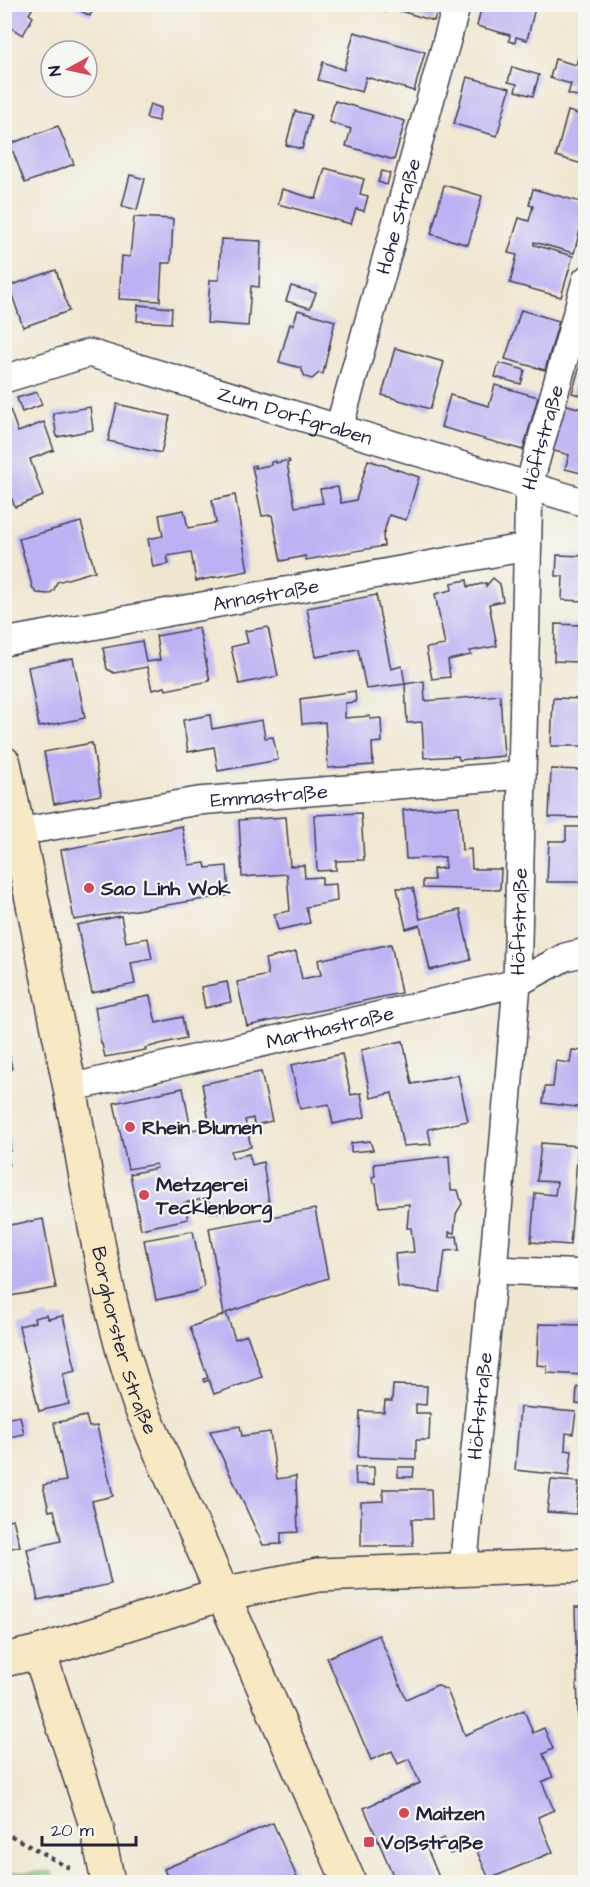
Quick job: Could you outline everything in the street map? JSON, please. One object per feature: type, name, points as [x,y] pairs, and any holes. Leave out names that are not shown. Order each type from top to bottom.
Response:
[{"type":"main road","name":"Borghorster Straße","points":[[4,763],[70,1088],[106,1286],[126,1366],[139,1403],[349,1882]]},
{"type":"main road","points":[[4,1660],[39,1652],[222,1594],[318,1575],[585,1565]]},
{"type":"main road","points":[[39,1652],[97,1828],[107,1877]]},
{"type":"street","name":"Hohe Straße","points":[[339,428],[457,4]]},
{"type":"street","name":"Höftstraße","points":[[463,1569],[493,1269],[518,983],[529,485],[585,280]]},
{"type":"street","name":"Zum Dorfgraben","points":[[4,379],[89,353],[585,502]]},
{"type":"street","name":"Annastraße","points":[[4,642],[526,548]]},
{"type":"street","name":"Emmastraße","points":[[18,832],[198,801],[522,775]]},
{"type":"street","name":"Marthastraße","points":[[70,1088],[518,983],[565,957],[585,952]]},
{"type":"street","points":[[493,1269],[585,1274]]},
{"type":"path","points":[[4,1830],[67,1868],[107,1877]]},
{"type":"green space","points":[[4,1861],[8,1873],[51,1872],[57,1882],[5,1882]]},
{"type":"building","points":[[4,4],[35,4],[29,14],[33,17],[23,35],[4,24]]},
{"type":"building","points":[[361,4],[439,4],[434,21],[387,7],[386,12]]},
{"type":"building","points":[[482,4],[536,4],[527,40],[516,37],[515,43],[509,41],[510,35],[477,26]]},
{"type":"building","points":[[69,5],[95,5],[90,16]]},
{"type":"building","points":[[354,32],[425,52],[414,91],[366,77],[362,92],[318,80],[323,62],[344,70]]},
{"type":"building","points":[[579,54],[585,56],[585,98],[568,94],[571,84],[550,78],[555,59],[576,65]]},
{"type":"building","points":[[512,67],[539,75],[533,96],[515,91],[517,84],[508,82]]},
{"type":"building","points":[[467,77],[510,88],[497,136],[454,124]]},
{"type":"building","points":[[335,101],[405,121],[394,160],[346,146],[351,129],[329,122]]},
{"type":"building","points":[[150,104],[161,108],[158,121],[146,118]]},
{"type":"building","points":[[295,111],[311,115],[302,149],[286,145]]},
{"type":"building","points":[[568,111],[585,116],[585,165],[556,156]]},
{"type":"building","points":[[58,126],[74,164],[25,183],[10,144]]},
{"type":"building","points":[[325,168],[364,179],[360,194],[368,196],[364,211],[356,209],[351,224],[278,204],[282,189],[316,199]]},
{"type":"building","points":[[382,171],[390,173],[387,185],[378,182]]},
{"type":"building","points":[[130,175],[145,179],[137,210],[122,206]]},
{"type":"building","points":[[444,185],[482,196],[468,245],[431,234]]},
{"type":"building","points":[[533,189],[585,203],[574,253],[534,242],[534,245],[573,256],[561,297],[510,283],[517,255],[508,253],[519,218],[529,221],[533,206],[529,205]]},
{"type":"building","points":[[134,217],[173,219],[171,263],[162,263],[160,301],[119,299],[122,256],[130,257]]},
{"type":"building","points":[[221,239],[261,241],[259,287],[251,286],[248,326],[207,323],[210,280],[219,280]]},
{"type":"building","points":[[56,270],[69,311],[23,327],[9,286]]},
{"type":"building","points":[[291,286],[316,293],[310,308],[286,301]]},
{"type":"building","points":[[138,305],[172,308],[171,323],[137,321]]},
{"type":"building","points":[[298,310],[335,321],[323,374],[319,373],[312,379],[305,377],[301,368],[279,362],[290,324],[293,325]]},
{"type":"building","points":[[521,310],[559,321],[545,370],[505,359]]},
{"type":"building","points":[[395,348],[444,362],[430,409],[382,395]]},
{"type":"building","points":[[585,348],[585,397],[572,393]]},
{"type":"building","points":[[499,363],[525,370],[521,384],[495,377]]},
{"type":"building","points":[[495,385],[538,397],[523,450],[441,427],[450,395],[489,406]]},
{"type":"building","points":[[37,392],[42,405],[22,412],[17,398]]},
{"type":"building","points":[[7,401],[18,432],[44,422],[54,450],[30,459],[43,496],[15,507],[4,480],[4,402]]},
{"type":"building","points":[[117,404],[170,416],[161,453],[108,441]]},
{"type":"building","points":[[564,404],[585,410],[585,474],[565,469],[569,455],[551,450]]},
{"type":"building","points":[[90,407],[93,430],[57,437],[53,413]]},
{"type":"building","points":[[289,460],[290,462],[287,463],[295,507],[323,503],[320,489],[338,487],[341,503],[356,500],[368,460],[419,477],[406,520],[389,515],[383,536],[384,546],[306,560],[305,556],[281,561],[272,515],[262,516],[252,466],[255,465],[255,468],[271,465],[271,462]]},
{"type":"building","points":[[235,495],[248,571],[196,581],[191,552],[167,556],[169,564],[153,567],[148,539],[163,536],[159,515],[184,510],[188,528],[216,523],[212,500]]},
{"type":"building","points":[[81,522],[95,571],[57,582],[54,590],[49,594],[37,593],[33,589],[19,539]]},
{"type":"building","points":[[557,555],[585,556],[585,601],[562,600],[563,576],[556,576]]},
{"type":"building","points":[[493,578],[500,584],[503,601],[489,604],[497,646],[470,651],[471,655],[448,660],[450,677],[432,679],[426,648],[445,645],[435,594],[452,590],[451,583],[467,580],[468,587],[486,583],[486,586]]},
{"type":"building","points":[[376,595],[391,669],[402,666],[405,684],[366,689],[358,649],[316,657],[307,608]]},
{"type":"building","points":[[555,624],[579,625],[577,662],[554,661]]},
{"type":"building","points":[[268,627],[278,676],[239,684],[231,647],[248,643],[245,631]]},
{"type":"building","points":[[199,628],[210,681],[166,690],[165,687],[152,690],[147,667],[114,673],[107,669],[103,648],[142,641],[146,662],[160,660],[156,636]]},
{"type":"building","points":[[73,658],[85,718],[39,727],[28,667]]},
{"type":"building","points":[[424,681],[425,701],[500,695],[504,756],[459,760],[458,756],[424,758],[422,722],[407,723],[405,684]]},
{"type":"building","points":[[355,691],[356,702],[345,703],[345,718],[370,716],[370,719],[381,718],[382,742],[372,743],[373,765],[328,768],[325,722],[302,724],[300,699]]},
{"type":"building","points":[[553,698],[585,699],[585,746],[551,746]]},
{"type":"building","points":[[210,715],[212,729],[262,720],[265,738],[273,737],[278,760],[218,771],[214,747],[188,752],[183,720]]},
{"type":"building","points":[[92,743],[101,795],[54,804],[44,752]]},
{"type":"building","points":[[551,769],[585,770],[585,882],[547,882],[549,841],[566,841],[566,827],[582,827],[583,818],[549,817]]},
{"type":"building","points":[[459,806],[462,850],[471,849],[472,869],[501,869],[500,890],[423,888],[423,880],[434,880],[433,869],[445,868],[445,857],[406,859],[403,810]]},
{"type":"building","points":[[361,813],[364,860],[336,861],[336,870],[317,871],[314,815]]},
{"type":"building","points":[[286,817],[290,866],[304,865],[305,878],[322,877],[322,885],[336,884],[337,901],[306,907],[310,923],[278,930],[274,914],[290,911],[287,874],[242,877],[239,820]]},
{"type":"building","points":[[182,826],[189,865],[205,863],[206,868],[227,866],[229,895],[74,920],[61,850]]},
{"type":"building","points":[[397,888],[413,888],[420,919],[460,910],[471,960],[430,970],[420,925],[406,929]]},
{"type":"building","points":[[121,916],[126,942],[148,938],[152,959],[131,963],[135,984],[92,993],[77,925]]},
{"type":"building","points":[[391,944],[401,993],[247,1026],[237,982],[268,975],[265,959],[296,952],[302,979],[321,975],[318,960]]},
{"type":"building","points":[[227,982],[231,1002],[205,1008],[201,987]]},
{"type":"building","points":[[150,996],[156,1023],[182,1017],[186,1038],[145,1048],[146,1050],[105,1057],[95,1007]]},
{"type":"building","points":[[5,1021],[10,1042],[7,1042],[12,1069],[5,1070]]},
{"type":"building","points":[[403,1041],[412,1084],[458,1075],[468,1121],[428,1129],[431,1144],[403,1146],[392,1093],[371,1098],[361,1050]]},
{"type":"building","points":[[572,1050],[585,1051],[585,1108],[543,1103],[545,1087],[553,1087],[556,1061],[570,1063]]},
{"type":"building","points":[[342,1054],[351,1095],[361,1093],[365,1117],[333,1124],[329,1104],[300,1109],[291,1065]]},
{"type":"building","points":[[261,1072],[272,1121],[254,1125],[253,1118],[245,1120],[251,1147],[231,1151],[232,1158],[249,1154],[252,1165],[263,1162],[269,1203],[211,1213],[208,1198],[184,1203],[188,1219],[141,1229],[130,1174],[157,1168],[156,1164],[128,1169],[114,1103],[183,1088],[191,1130],[210,1127],[202,1084]]},
{"type":"building","points":[[4,1129],[10,1140],[10,1151],[6,1152],[9,1165],[4,1166]]},
{"type":"building","points":[[370,1141],[373,1150],[351,1152],[351,1143]]},
{"type":"building","points":[[541,1143],[578,1146],[570,1245],[531,1242],[535,1193],[555,1195],[557,1182],[537,1181]]},
{"type":"building","points":[[449,1156],[451,1190],[458,1190],[462,1204],[456,1214],[454,1233],[449,1232],[449,1237],[457,1236],[459,1250],[445,1251],[440,1292],[398,1287],[395,1254],[414,1252],[411,1228],[407,1228],[409,1204],[379,1207],[376,1183],[373,1183],[372,1177],[375,1176],[374,1164]]},
{"type":"building","points":[[315,1209],[328,1278],[226,1313],[235,1339],[247,1335],[262,1377],[214,1394],[209,1380],[204,1382],[203,1379],[208,1378],[190,1327],[224,1315],[209,1228]]},
{"type":"building","points":[[43,1219],[56,1288],[4,1297],[4,1226]]},
{"type":"building","points":[[193,1231],[204,1286],[198,1291],[156,1300],[144,1240]]},
{"type":"building","points":[[47,1315],[48,1319],[63,1316],[76,1371],[63,1374],[69,1404],[39,1411],[19,1326],[35,1322],[34,1318]]},
{"type":"building","points":[[539,1324],[585,1325],[583,1375],[547,1373],[547,1366],[537,1365]]},
{"type":"building","points":[[393,1385],[427,1386],[426,1405],[416,1404],[416,1413],[430,1413],[429,1440],[416,1440],[416,1459],[358,1457],[360,1411],[384,1412],[385,1401],[392,1401]]},
{"type":"building","points":[[577,1387],[585,1387],[585,1405],[576,1404]]},
{"type":"building","points":[[520,1407],[576,1412],[573,1434],[566,1433],[565,1450],[572,1451],[569,1476],[515,1470]]},
{"type":"building","points":[[20,1416],[24,1434],[4,1438],[4,1419]]},
{"type":"building","points":[[86,1416],[89,1427],[97,1426],[113,1496],[92,1501],[111,1584],[38,1600],[27,1549],[61,1541],[54,1510],[49,1511],[43,1485],[66,1481],[54,1423]]},
{"type":"building","points":[[240,1426],[242,1436],[270,1432],[277,1479],[296,1476],[298,1532],[281,1533],[281,1544],[263,1545],[210,1431]]},
{"type":"building","points":[[355,1467],[374,1467],[374,1485],[356,1484]]},
{"type":"building","points":[[398,1467],[414,1467],[413,1477],[398,1477]]},
{"type":"building","points":[[551,1480],[579,1482],[576,1514],[547,1512]]},
{"type":"building","points":[[383,1489],[431,1489],[432,1519],[412,1519],[413,1546],[361,1546],[361,1502],[383,1501]]},
{"type":"building","points":[[13,1519],[20,1546],[4,1550],[4,1521]]},
{"type":"building","points":[[575,1607],[585,1607],[585,1746],[579,1746]]},
{"type":"building","points":[[379,1635],[406,1699],[437,1685],[447,1690],[465,1735],[524,1710],[533,1733],[544,1728],[553,1749],[543,1754],[553,1777],[542,1782],[554,1810],[538,1817],[553,1852],[489,1879],[474,1844],[450,1854],[444,1838],[426,1846],[441,1882],[396,1882],[364,1808],[420,1783],[409,1759],[398,1764],[392,1751],[371,1760],[327,1658]]},
{"type":"building","points":[[273,1823],[299,1882],[169,1882],[164,1869]]},
{"type":"place","name":"Sao Linh Wok","points":[[89,888]]},
{"type":"place","name":"Rhein Blumen","points":[[130,1127]]},
{"type":"place","name":"Metzgerei Tecklenborg","points":[[144,1195]]},
{"type":"place","name":"Maitzen","points":[[404,1813]]},
{"type":"place","name":"Voßstraße","points":[[369,1842]]}]
